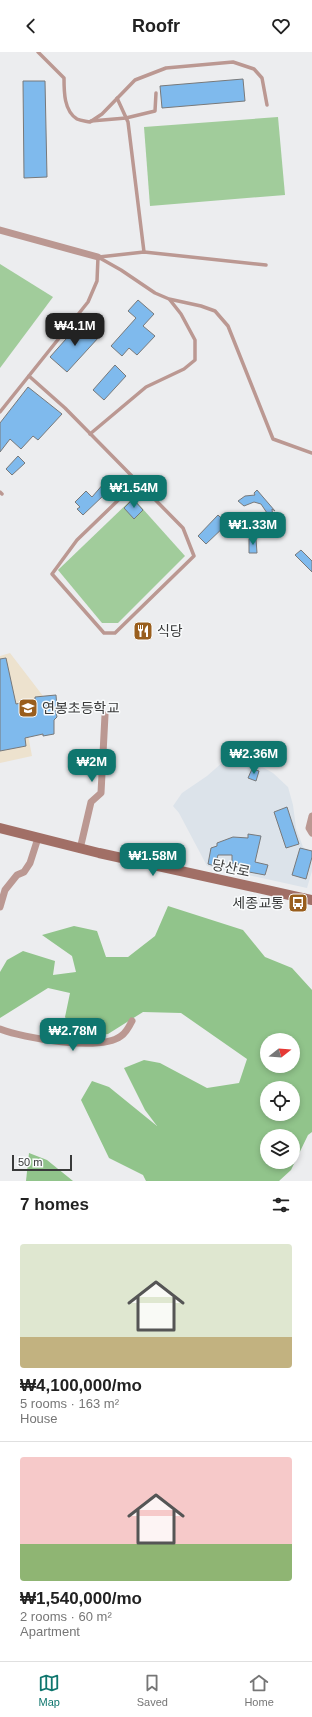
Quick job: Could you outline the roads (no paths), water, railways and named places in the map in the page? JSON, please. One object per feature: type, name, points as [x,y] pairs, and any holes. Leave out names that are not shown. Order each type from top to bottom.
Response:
[{"type":"main road","name":"당산로","points":[[0,828],[80,849],[310,897]]},
{"type":"street","points":[[0,230],[98,257]]},
{"type":"street","points":[[80,849],[91,802],[101,793],[106,715]]},
{"type":"street","points":[[312,816],[309,828],[312,833]]},
{"type":"street","points":[[0,907],[5,890],[17,875],[24,872],[30,863],[38,838]]},
{"type":"street","points":[[0,1029],[16,1035],[94,1044],[121,1037],[132,1021]]},
{"type":"lane","points":[[38,52],[64,78],[64,97],[70,111],[77,119],[90,122],[126,118],[155,111],[156,93]]},
{"type":"lane","points":[[90,122],[102,114],[135,80],[166,68],[233,62],[254,69],[262,78],[267,105]]},
{"type":"lane","points":[[117,98],[128,122],[144,252]]},
{"type":"lane","points":[[98,257],[144,252],[266,265]]},
{"type":"lane","points":[[98,257],[121,270],[155,293],[169,299],[201,306],[215,311],[228,326],[273,439],[312,454]]},
{"type":"lane","points":[[0,412],[88,302],[97,281],[98,257]]},
{"type":"lane","points":[[90,434],[146,387],[184,369],[195,360],[195,340],[181,314],[169,299]]},
{"type":"lane","points":[[29,376],[64,408],[90,434],[137,482],[182,528],[194,556],[115,633],[104,633],[52,574],[77,540],[137,482]]},
{"type":"place","name":"식당","points":[[143,631]]},
{"type":"place","name":"연봉초등학교","points":[[28,708]]},
{"type":"place","name":"세종교통","points":[[298,903]]}]
